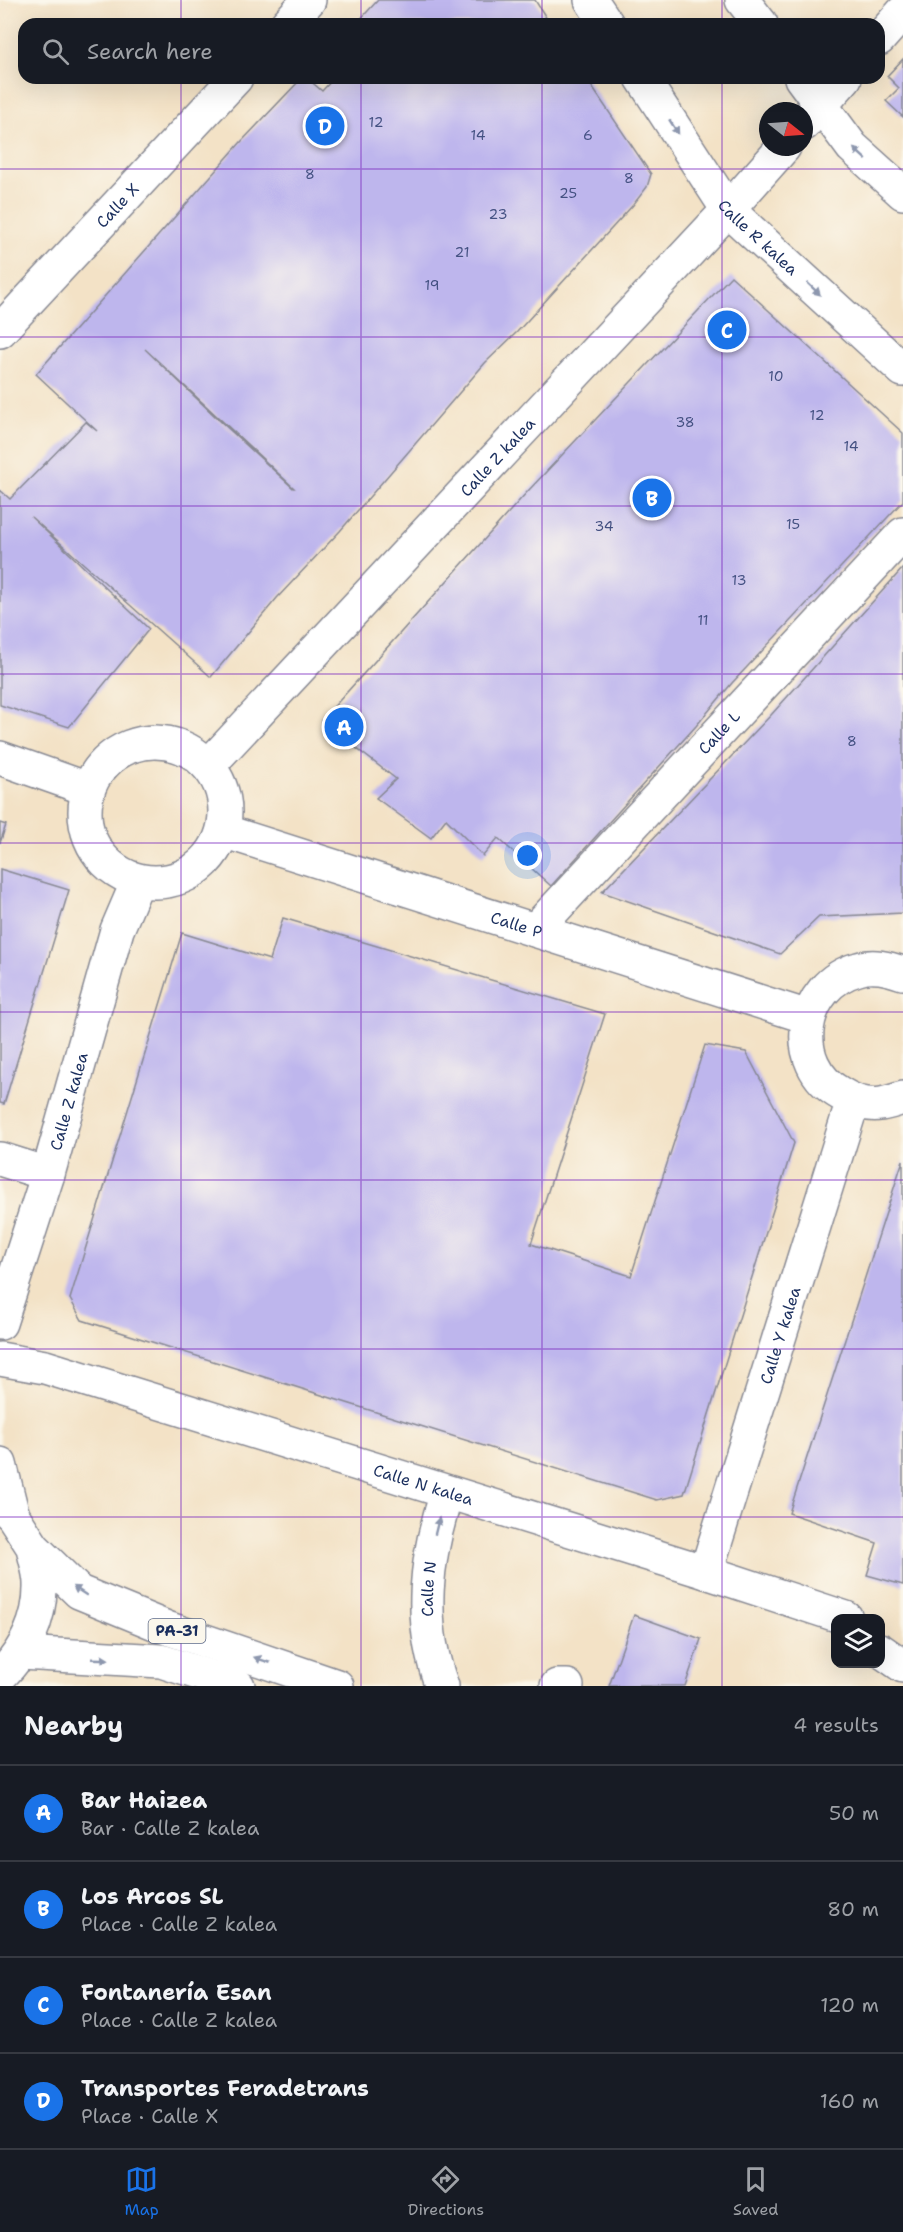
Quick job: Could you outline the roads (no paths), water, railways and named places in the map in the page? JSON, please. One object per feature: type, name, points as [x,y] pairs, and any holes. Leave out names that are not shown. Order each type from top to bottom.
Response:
[{"type":"main road","points":[[292,18],[309,0]]},
{"type":"main road","points":[[591,0],[603,18]]},
{"type":"main road","points":[[742,0],[756,18]]},
{"type":"main road","points":[[885,32],[903,12]]},
{"type":"main road","name":"Calle X","points":[[0,331],[230,84]]},
{"type":"main road","name":"Calle R kalea","points":[[646,84],[728,210],[903,370]]},
{"type":"main road","points":[[803,84],[808,102]]},
{"type":"main road","points":[[813,114],[840,84]]},
{"type":"main road","points":[[813,116],[903,193]]},
{"type":"main road","name":"Calle Z kalea","points":[[209,765],[776,156]]},
{"type":"main road","name":"Calle L","points":[[535,930],[903,534]]},
{"type":"main road","points":[[157,740],[186,747],[209,765],[224,792],[226,821],[216,849],[195,871],[168,882],[138,881],[116,871],[99,855],[88,835],[84,812],[88,789],[104,763],[128,746],[157,740]]},
{"type":"main road","points":[[0,758],[88,789]]},
{"type":"main road","name":"Calle P","points":[[223,831],[808,1017]]},
{"type":"main road","name":"Calle Z kalea","points":[[0,1323],[48,1174],[117,930],[138,881]]},
{"type":"main road","points":[[903,973],[882,967],[859,968],[836,978],[819,995],[808,1017],[806,1043],[813,1068],[830,1089],[853,1101],[879,1104],[903,1098]]},
{"type":"main road","name":"Calle Y kalea","points":[[706,1572],[853,1101]]},
{"type":"main road","points":[[0,1159],[48,1174]]},
{"type":"main road","name":"Calle N kalea","points":[[0,1359],[45,1367],[706,1572],[831,1615]]},
{"type":"main road","points":[[0,1464],[7,1510]]},
{"type":"main road","name":"Calle N","points":[[442,1686],[429,1642],[427,1572],[437,1523],[447,1492]]},
{"type":"main road","name":"PA-31","points":[[7,1510],[33,1547],[79,1592],[167,1628],[337,1686]]},
{"type":"main road","name":"PA-31","points":[[10,1664],[36,1620],[40,1584],[33,1547]]},
{"type":"main road","points":[[885,1631],[903,1636]]},
{"type":"main road","points":[[885,1653],[903,1666]]},
{"type":"main road","points":[[10,1664],[161,1661],[238,1686]]},
{"type":"main road","points":[[557,1686],[567,1686]]},
{"type":"place","name":"Transportes Feradetrans","points":[[325,126]]},
{"type":"place","name":"Fontanería Esan","points":[[727,330]]},
{"type":"place","name":"Los Arcos SL","points":[[652,498]]},
{"type":"place","name":"Bar Haizea","points":[[344,727]]}]
